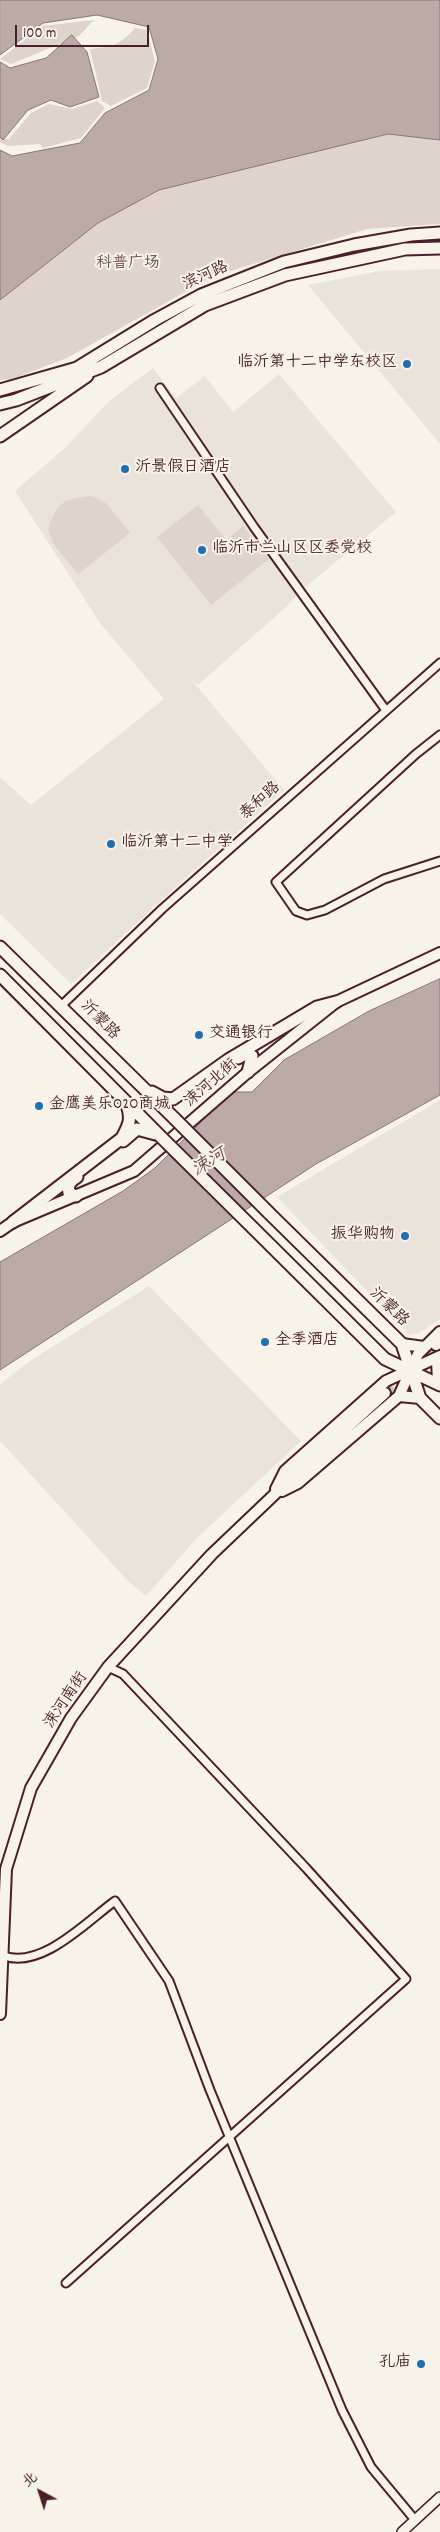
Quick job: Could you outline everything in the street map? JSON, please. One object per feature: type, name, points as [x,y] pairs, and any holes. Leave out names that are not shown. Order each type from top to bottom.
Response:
[{"type":"main road","name":"滨河路","points":[[0,390],[77,368],[154,320],[201,295],[284,262],[354,245],[411,235],[440,233]]},
{"type":"main road","name":"滨河路","points":[[0,404],[16,400],[101,367],[205,305],[285,275],[405,250],[440,248]]},
{"type":"main road","points":[[0,436],[101,367]]},
{"type":"main road","name":"沂蒙路","points":[[0,948],[402,1344],[420,1398],[440,1418]]},
{"type":"main road","name":"涑河北街","points":[[0,1231],[13,1222],[134,1171],[248,1072],[336,1002],[440,953]]},
{"type":"main road","points":[[0,975],[385,1359],[410,1370],[439,1384],[438,1358],[410,1370],[386,1381],[285,1471],[272,1496]]},
{"type":"main road","points":[[145,1089],[164,1098],[173,1099],[228,1060],[317,1007],[336,1002]]},
{"type":"main road","points":[[175,1119],[178,1104],[182,1098],[247,1053],[252,1056],[248,1072]]},
{"type":"main road","points":[[13,1222],[122,1138],[132,1116],[126,1100]]},
{"type":"main road","points":[[76,1196],[69,1192],[70,1182],[137,1130],[159,1135]]},
{"type":"main road","points":[[272,1496],[298,1483],[400,1396],[410,1370],[424,1347],[440,1332]]},
{"type":"main road","points":[[402,1344],[424,1347]]},
{"type":"main road","name":"涑河南街","points":[[0,2014],[4,1956],[6,1869],[31,1788],[72,1718],[108,1667],[212,1554],[297,1472],[385,1393]]},
{"type":"main road","points":[[400,1396],[420,1398]]},
{"type":"street","points":[[160,388],[254,527],[385,710]]},
{"type":"street","name":"泰和路","points":[[61,1006],[162,909],[440,663]]},
{"type":"street","points":[[440,735],[416,754],[276,882],[296,911],[307,915],[325,910],[384,879],[440,861]]},
{"type":"street","points":[[66,2283],[406,1979],[306,1868],[123,1674],[108,1667]]},
{"type":"street","points":[[4,1956],[16,1960],[48,1952],[115,1901],[168,1981],[342,2410],[371,2466],[415,2520]]},
{"type":"street","points":[[402,2532],[440,2497]]},
{"type":"shaded area","name":"临沂第十二中学东校区","points":[[440,269],[440,444],[308,285],[380,271]]},
{"type":"shaded area","name":"临沂市兰山区区委党校","points":[[153,368],[176,398],[205,376],[233,412],[279,374],[396,512],[303,589],[285,608],[198,685],[190,678],[284,790],[71,984],[0,914],[0,777],[31,805],[164,699],[100,623],[15,491],[66,447],[108,402]]},
{"type":"shaded area","points":[[440,1100],[440,1319],[419,1333],[409,1335],[277,1197]]},
{"type":"shaded area","points":[[149,1286],[301,1441],[196,1539],[146,1596],[127,1580],[0,1441],[0,1384],[30,1361]]},
{"type":"green space","points":[[94,20],[79,36],[11,64],[0,59],[43,26]]},
{"type":"green space","points":[[135,28],[147,30],[155,61],[147,88],[111,106],[102,101],[90,49],[120,42]]},
{"type":"green space","points":[[97,101],[105,108],[81,138],[43,148],[40,144],[8,146],[0,142],[0,135],[8,140],[31,113],[49,104],[72,109]]},
{"type":"green space","name":"科普广场","points":[[388,134],[440,140],[440,224],[367,229],[214,276],[67,358],[12,379],[0,380],[0,300],[98,223],[159,190]]},
{"type":"green space","points":[[91,496],[107,504],[130,533],[78,574],[54,545],[48,529],[58,507],[73,499]]},
{"type":"green space","points":[[198,505],[226,540],[243,526],[269,559],[211,605],[157,537]]},
{"type":"water","points":[[0,0],[440,0],[440,140],[388,134],[159,190],[98,223],[0,300],[0,150],[12,156],[80,143],[105,113],[149,90],[158,59],[149,27],[97,15],[43,23],[0,55]]},
{"type":"water","points":[[72,35],[87,52],[99,97],[70,107],[51,100],[28,110],[3,140],[0,137],[0,62],[10,68],[46,58]]},
{"type":"water","name":"涑河","points":[[440,979],[440,1095],[316,1164],[0,1370],[0,1262],[123,1191],[155,1168],[231,1092],[252,1092],[284,1060],[369,1011]]},
{"type":"tunnel","points":[[385,1393],[436,1345]]},
{"type":"place","name":"临沂第十二中学东校区","points":[[407,364]]},
{"type":"place","name":"沂景假日酒店","points":[[125,469]]},
{"type":"place","name":"临沂市兰山区区委党校","points":[[202,550]]},
{"type":"place","name":"临沂第十二中学","points":[[111,844]]},
{"type":"place","name":"交通银行","points":[[199,1035]]},
{"type":"place","name":"金鹰美乐O2O商城","points":[[39,1106]]},
{"type":"place","name":"振华购物","points":[[405,1236]]},
{"type":"place","name":"全季酒店","points":[[265,1342]]},
{"type":"place","name":"孔庙","points":[[421,2364]]}]
